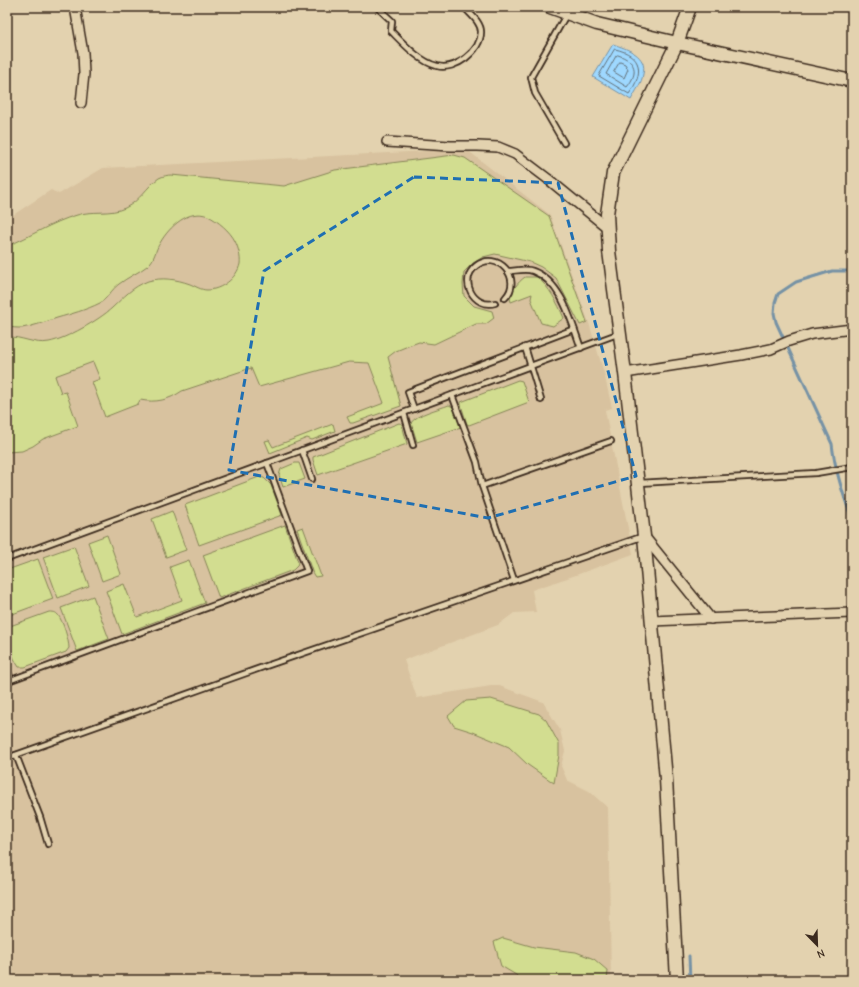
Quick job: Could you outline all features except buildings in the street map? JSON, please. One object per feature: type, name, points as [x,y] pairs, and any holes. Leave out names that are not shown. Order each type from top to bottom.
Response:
[{"type":"main road","points":[[550,7],[597,24],[677,44],[852,81]]},
{"type":"main road","points":[[677,980],[666,779],[652,621],[638,483],[609,251],[607,214],[613,173],[677,44],[690,7]]},
{"type":"street","points":[[75,7],[84,60],[81,102]]},
{"type":"street","points":[[387,142],[498,147],[515,154],[608,228]]},
{"type":"street","points":[[625,373],[741,355],[771,349],[789,341],[812,334],[852,329]]},
{"type":"street","points":[[644,536],[711,619]]},
{"type":"street","points":[[652,621],[852,613]]},
{"type":"lane","points":[[377,7],[392,21],[391,31],[409,49],[429,63],[438,67],[451,66],[463,61],[478,42],[481,31],[478,22],[464,7]]},
{"type":"lane","points":[[564,143],[535,93],[531,77],[567,13]]},
{"type":"lane","points":[[496,303],[491,305],[482,303],[474,298],[469,291],[468,282],[470,273],[476,266],[484,262],[493,261],[502,264],[512,279],[511,288],[505,298]]},
{"type":"lane","points":[[508,271],[531,270],[544,277],[554,288],[562,301],[581,348]]},
{"type":"lane","points":[[414,409],[408,392],[574,329]]},
{"type":"lane","points":[[7,559],[620,333]]},
{"type":"lane","points":[[526,347],[541,400]]},
{"type":"lane","points":[[452,395],[477,462],[482,486],[514,580]]},
{"type":"lane","points":[[404,413],[413,445]]},
{"type":"lane","points":[[482,486],[611,441]]},
{"type":"lane","points":[[302,450],[312,479]]},
{"type":"lane","points":[[7,669],[11,680],[307,570],[268,463]]},
{"type":"lane","points":[[638,483],[816,473],[852,467]]},
{"type":"lane","points":[[7,758],[266,666],[644,536]]},
{"type":"lane","points":[[16,755],[40,817],[48,844]]},
{"type":"highlighted area","points":[[414,177],[558,183],[636,476],[488,518],[229,470],[264,271]]},
{"type":"shaded area","points":[[466,149],[550,215],[589,323],[604,373],[612,408],[605,410],[633,554],[532,590],[536,612],[514,613],[498,625],[404,660],[417,698],[497,685],[543,702],[560,730],[565,751],[561,766],[567,780],[589,791],[608,808],[611,980],[7,980],[7,219],[51,190],[59,194],[103,168]]},
{"type":"green space","points":[[454,155],[465,158],[549,216],[587,322],[580,325],[556,278],[541,267],[530,262],[495,254],[483,257],[473,263],[464,272],[463,284],[464,296],[474,306],[492,311],[494,318],[486,324],[476,324],[434,344],[419,342],[396,351],[388,357],[401,406],[350,423],[347,417],[384,403],[369,363],[349,362],[259,387],[251,368],[182,391],[167,399],[157,401],[140,400],[138,404],[105,417],[92,382],[100,379],[93,362],[55,376],[61,393],[66,392],[78,426],[43,439],[22,451],[7,452],[7,408],[10,404],[7,392],[7,337],[44,343],[64,337],[99,318],[137,286],[148,281],[164,279],[174,280],[185,282],[205,290],[218,288],[228,282],[236,274],[240,261],[239,252],[233,237],[220,223],[201,214],[187,217],[174,225],[164,237],[150,264],[119,284],[100,303],[84,310],[40,324],[16,328],[7,326],[7,246],[68,218],[83,214],[113,211],[125,208],[135,201],[155,181],[167,175],[284,186],[335,170]]},
{"type":"green space","points":[[525,277],[537,277],[542,281],[559,306],[564,318],[553,326],[541,323],[531,299],[532,294],[511,302],[510,298],[514,289]]},
{"type":"green space","points":[[518,380],[522,381],[529,402],[469,425],[467,424],[461,402]]},
{"type":"green space","points":[[449,405],[453,407],[461,427],[417,442],[411,423],[423,414]]},
{"type":"green space","points":[[399,423],[402,424],[407,444],[318,475],[313,457]]},
{"type":"green space","points":[[333,424],[335,431],[312,440],[307,438],[270,453],[265,441],[269,440],[273,447]]},
{"type":"green space","points":[[295,463],[299,463],[305,479],[283,487],[279,475],[281,469]]},
{"type":"green space","points":[[259,477],[264,478],[271,485],[282,515],[199,545],[185,505]]},
{"type":"green space","points":[[172,511],[186,550],[166,557],[152,519]]},
{"type":"green space","points":[[285,525],[298,562],[297,566],[293,570],[219,598],[203,555]]},
{"type":"green space","points":[[303,527],[321,576],[315,577],[313,574],[297,529]]},
{"type":"green space","points":[[107,535],[121,574],[102,581],[88,542]]},
{"type":"green space","points":[[74,546],[89,586],[58,598],[43,557]]},
{"type":"green space","points":[[38,559],[53,599],[7,616],[7,570]]},
{"type":"green space","points":[[189,560],[205,603],[122,634],[106,591],[124,584],[137,617],[182,600],[170,567]]},
{"type":"green space","points":[[93,596],[109,639],[77,651],[61,608]]},
{"type":"green space","points":[[49,612],[57,614],[60,618],[69,648],[66,652],[25,667],[19,667],[10,649],[7,630],[10,626]]},
{"type":"green space","points":[[491,699],[539,714],[546,720],[559,744],[559,755],[554,783],[528,765],[509,747],[454,726],[448,716],[466,701]]},
{"type":"green space","points":[[503,938],[534,947],[576,952],[594,959],[608,971],[607,980],[521,980],[516,975],[501,966],[494,942]]},
{"type":"water","points":[[613,44],[635,54],[639,57],[644,67],[640,84],[631,100],[593,77]]},
{"type":"waterway","points":[[852,271],[832,271],[796,282],[778,294],[774,313],[776,322],[832,444],[840,482],[852,519]]},
{"type":"waterway","points":[[852,776],[849,795],[852,810]]},
{"type":"waterway","points":[[689,956],[690,980]]}]
